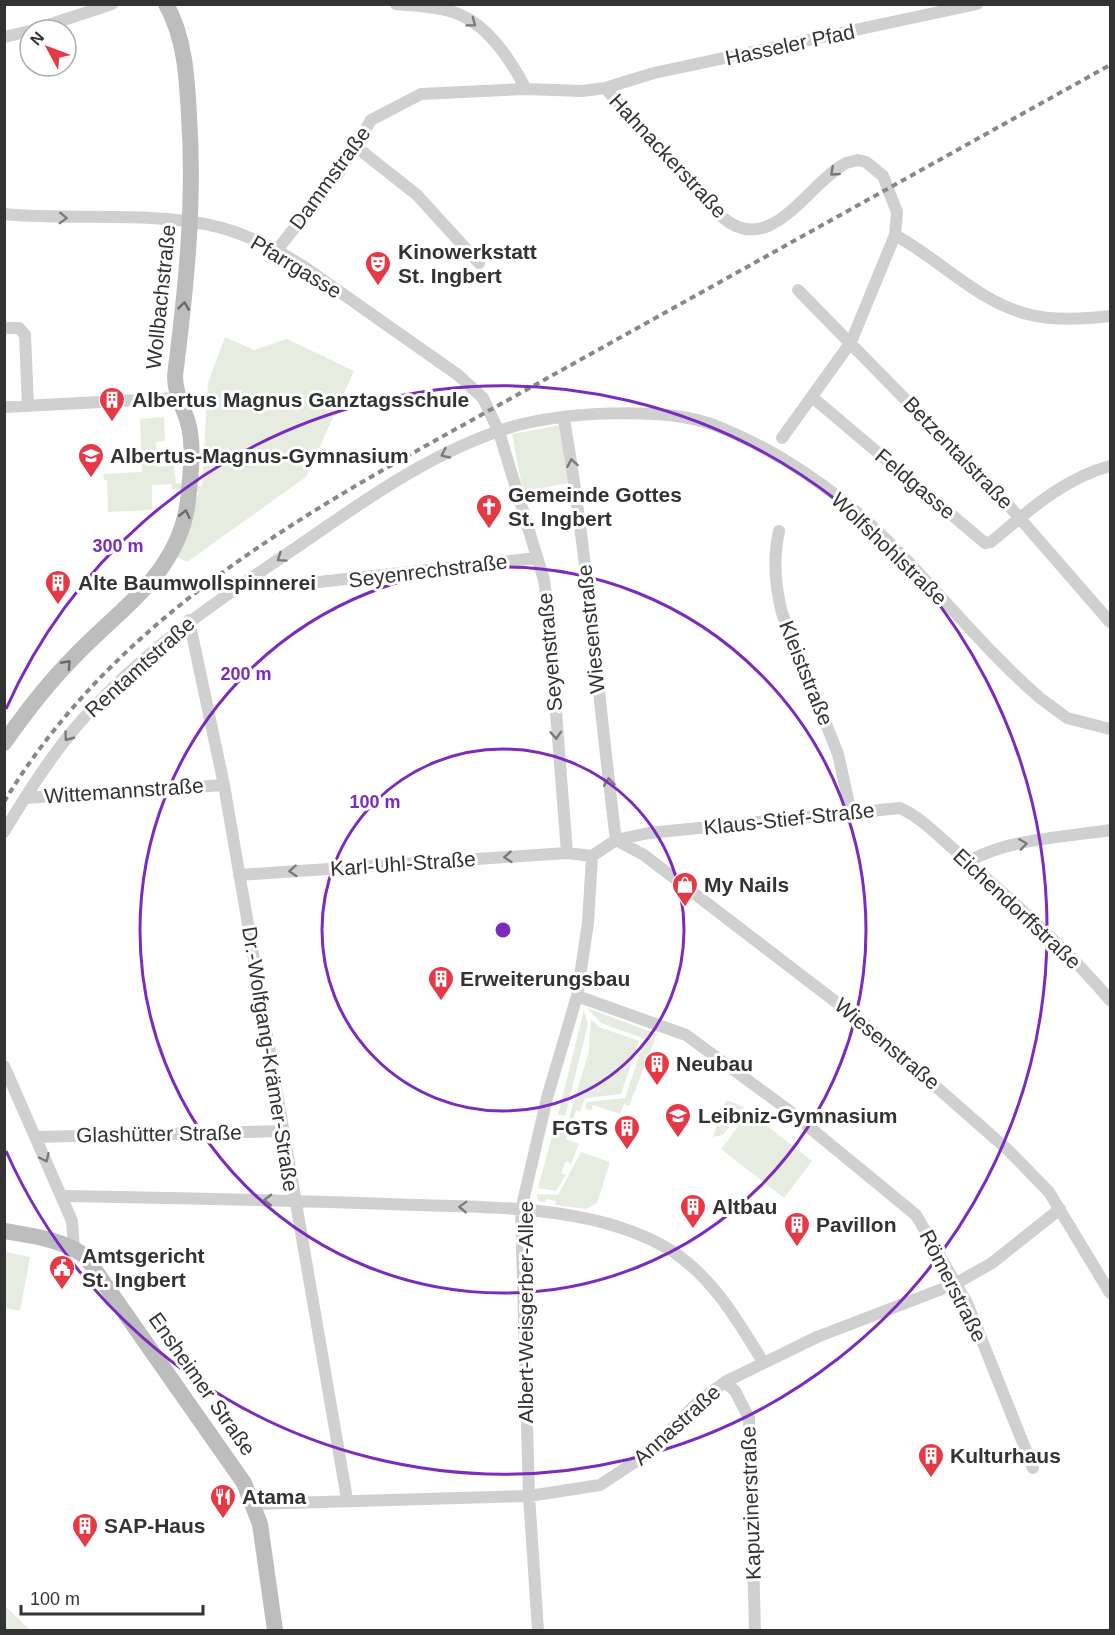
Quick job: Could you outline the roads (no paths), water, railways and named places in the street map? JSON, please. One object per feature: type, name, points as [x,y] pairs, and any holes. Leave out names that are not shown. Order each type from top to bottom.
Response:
[{"type":"street","points":[[69,18],[112,4]]},
{"type":"street","name":"Wollbachstraße","points":[[4,743],[46,687],[73,657],[145,590],[172,550],[186,516],[191,458],[188,423],[178,398],[175,375],[192,221],[192,162],[187,82],[178,33],[166,4]]},
{"type":"street","points":[[396,4],[441,9],[473,21],[507,57],[526,89]]},
{"type":"street","name":"Hasseler Pfad","points":[[605,88],[654,73],[977,4]]},
{"type":"street","name":"Hahnackerstraße","points":[[526,89],[565,92],[605,88],[722,217],[742,230],[755,231],[773,224],[846,163],[858,160],[866,162],[883,176],[899,220],[896,235]]},
{"type":"street","name":"Dammstraße","points":[[277,250],[355,147],[371,120],[421,94],[526,89]]},
{"type":"street","points":[[355,147],[417,195],[479,263]]},
{"type":"street","name":"Pfarrgasse","points":[[4,214],[192,221],[237,233],[277,250],[458,375],[483,398],[499,432]]},
{"type":"street","points":[[783,438],[851,342],[896,235],[977,291],[1011,308],[1032,315],[1060,318],[1110,316]]},
{"type":"street","name":"Betzentalstraße","points":[[798,290],[851,342],[1019,519],[1110,622]]},
{"type":"street","points":[[4,328],[19,328],[25,335],[28,406]]},
{"type":"street","name":"Feldgasse","points":[[812,397],[985,543],[991,542],[1019,519]]},
{"type":"street","points":[[4,407],[178,398]]},
{"type":"street","name":"Wolfshohlstraße","points":[[499,432],[564,419],[648,412],[669,413],[711,424],[757,446],[815,481],[855,510],[999,659],[1047,703],[1067,718],[1110,729]]},
{"type":"street","name":"Wiesenstraße","points":[[564,419],[582,523],[599,703],[616,840],[644,855],[866,1024],[1008,1150],[1049,1192],[1110,1293]]},
{"type":"street","name":"Seyenstraße","points":[[499,432],[537,558],[548,609],[567,853]]},
{"type":"street","name":"Rentamtstraße","points":[[4,832],[25,798],[81,721],[189,620],[394,482],[435,459],[499,432]]},
{"type":"street","points":[[1019,519],[1072,482],[1110,466]]},
{"type":"street","name":"Kleiststraße","points":[[779,531],[776,573],[782,613],[838,754],[851,813]]},
{"type":"street","name":"Seyenrechstraße","points":[[248,581],[273,587],[537,558]]},
{"type":"street","name":"Dr.-Wolfgang-Krämer-Straße","points":[[189,620],[224,785],[347,1499]]},
{"type":"street","name":"Wittemannstraße","points":[[25,798],[224,785]]},
{"type":"street","name":"Klaus-Stief-Straße","points":[[616,840],[649,833],[900,808],[914,814],[948,845]]},
{"type":"street","points":[[968,862],[1011,846],[1110,830]]},
{"type":"street","points":[[567,853],[592,856],[616,840]]},
{"type":"street","name":"Eichendorffstraße","points":[[948,845],[1065,953],[1110,1000]]},
{"type":"street","name":"Karl-Uhl-Straße","points":[[239,875],[567,853]]},
{"type":"street","name":"Albert-Weisgerber-Allee","points":[[538,1630],[529,1496],[521,1210],[547,1098],[577,996],[588,923],[592,856]]},
{"type":"street","name":"Römerstraße","points":[[577,996],[686,1035],[733,1067],[916,1215],[967,1303],[1033,1468]]},
{"type":"street","points":[[4,1066],[63,1196],[72,1221],[74,1248],[4,1231]]},
{"type":"street","name":"Glashütter Straße","points":[[36,1137],[283,1131]]},
{"type":"street","points":[[63,1196],[294,1200],[521,1210],[596,1220],[649,1239],[673,1252],[722,1298],[764,1362]]},
{"type":"street","name":"Annastraße","points":[[254,1504],[347,1499],[529,1496],[600,1485],[616,1477],[647,1454],[700,1400],[725,1382],[864,1317],[955,1284],[992,1263],[1060,1209]]},
{"type":"street","name":"Ensheimer Straße","points":[[74,1248],[94,1268],[244,1483],[254,1504],[262,1534],[275,1630]]},
{"type":"street","name":"Kapuzinerstraße","points":[[725,1382],[735,1392],[749,1418],[755,1630]]},
{"type":"railway","points":[[4,802],[42,746],[84,695],[130,648],[180,605],[233,565],[288,528],[402,459],[1110,65]]},
{"type":"place","name":"Kinowerkstatt St. Ingbert","points":[[378,287]]},
{"type":"place","name":"Albertus Magnus Ganztagsschule","points":[[112,423]]},
{"type":"place","name":"Albertus-Magnus-Gymnasium","points":[[91,479]]},
{"type":"place","name":"Gemeinde Gottes St. Ingbert","points":[[489,530]]},
{"type":"place","name":"Alte Baumwollspinnerei","points":[[58,606]]},
{"type":"place","name":"My Nails","points":[[685,908]]},
{"type":"place","name":"Erweiterungsbau","points":[[441,1002]]},
{"type":"place","name":"Neubau","points":[[657,1087]]},
{"type":"place","name":"Leibniz-Gymnasium","points":[[678,1139]]},
{"type":"place","name":"FGTS","points":[[627,1151]]},
{"type":"place","name":"Altbau","points":[[693,1230]]},
{"type":"place","name":"Pavillon","points":[[797,1248]]},
{"type":"place","name":"Amtsgericht St. Ingbert","points":[[62,1291]]},
{"type":"place","name":"Kulturhaus","points":[[931,1479]]},
{"type":"place","name":"Atama","points":[[223,1520]]},
{"type":"place","name":"SAP-Haus","points":[[85,1549]]}]
